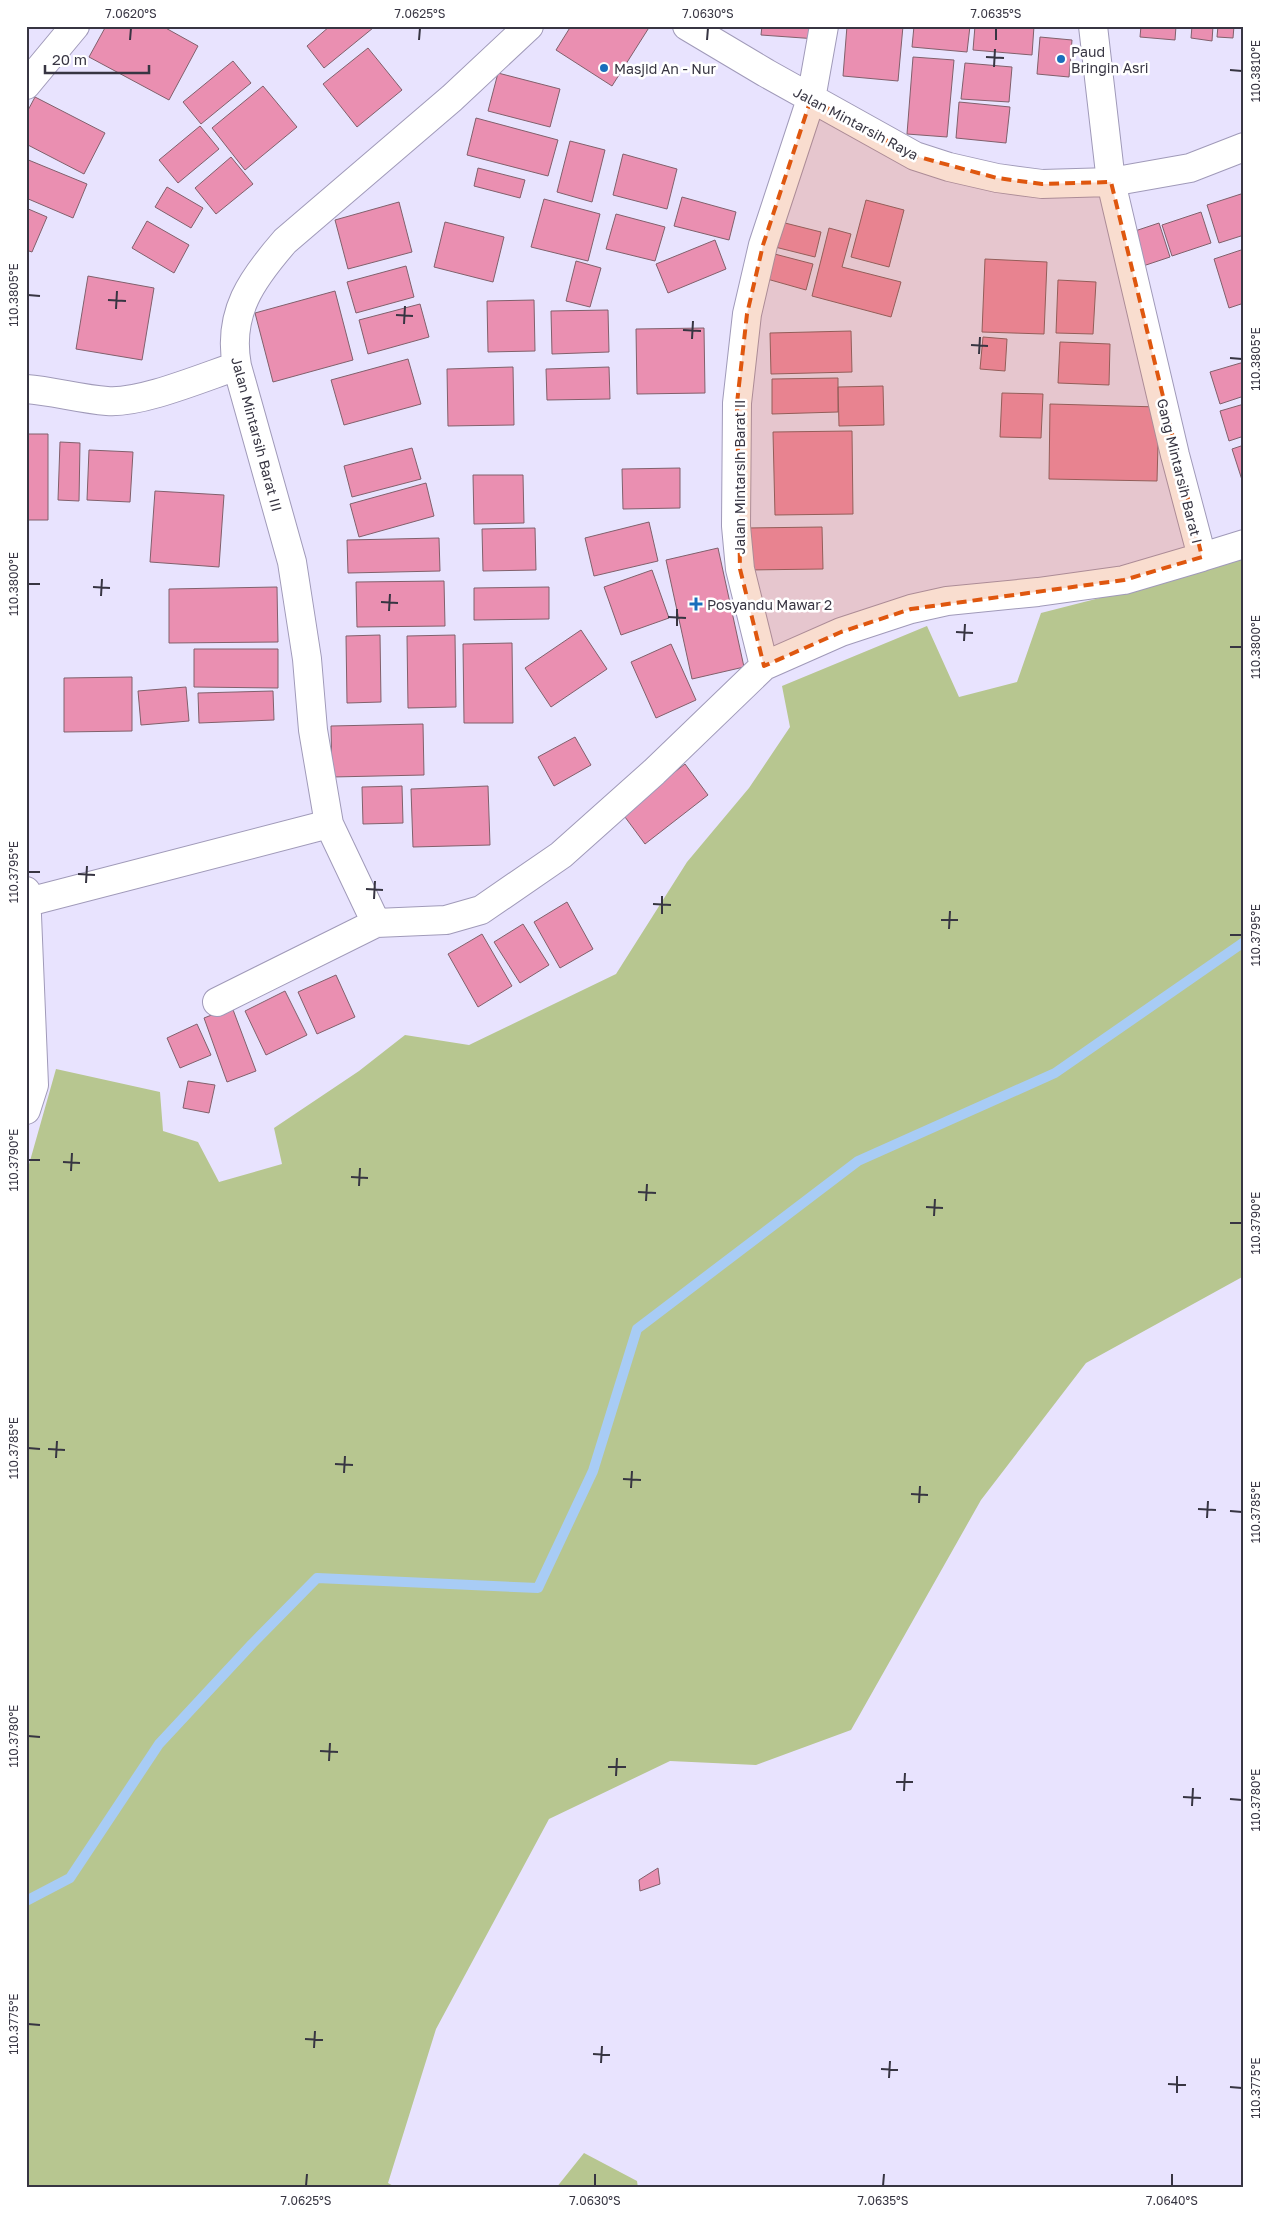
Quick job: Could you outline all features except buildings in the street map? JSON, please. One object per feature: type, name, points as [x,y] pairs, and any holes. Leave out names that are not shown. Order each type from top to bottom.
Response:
[{"type":"street","points":[[26,85],[75,26]]},
{"type":"street","name":"Jalan Mintarsih Barat III","points":[[376,923],[329,824],[313,730],[307,659],[292,562],[237,366],[233,346],[234,329],[240,307],[262,268],[286,241],[452,98],[529,26]]},
{"type":"street","name":"Jalan Mintarsih Raya","points":[[687,26],[812,99],[915,156],[949,167],[997,178],[1042,184],[1111,182],[1190,168],[1244,147]]},
{"type":"street","name":"Jalan Mintarsih Barat II","points":[[764,666],[740,569],[736,526],[737,404],[747,314],[764,245],[812,99],[824,26]]},
{"type":"street","name":"Gang Mintarsih Barat I","points":[[764,666],[841,632],[911,608],[947,601],[1038,592],[1124,580],[1202,558],[1175,455],[1111,182],[1093,26]]},
{"type":"street","points":[[26,389],[108,402],[179,386],[237,366]]},
{"type":"street","points":[[1202,558],[1244,544]]},
{"type":"street","points":[[217,1002],[376,923],[446,920],[481,910],[561,855],[654,772],[764,666]]},
{"type":"street","points":[[26,1110],[34,1085],[27,896],[329,824]]},
{"type":"highlighted area","points":[[811,99],[915,156],[997,178],[1042,184],[1111,182],[1202,557],[1124,580],[911,609],[841,632],[764,666],[740,569],[737,403],[747,314],[763,245]]},
{"type":"green space","points":[[1244,551],[1244,1276],[1086,1363],[981,1500],[851,1730],[756,1765],[670,1761],[549,1819],[436,2029],[388,2183],[397,2188],[26,2188],[26,1175],[56,1069],[160,1092],[163,1131],[198,1142],[219,1182],[282,1164],[274,1128],[359,1071],[405,1035],[469,1045],[616,974],[687,862],[749,788],[790,727],[782,686],[927,626],[959,697],[1017,682],[1041,613],[1166,581]]},
{"type":"green space","points":[[584,2153],[637,2181],[638,2188],[556,2188]]},
{"type":"waterway","points":[[26,1901],[70,1878],[159,1744],[252,1644],[317,1578],[538,1588],[593,1471],[637,1329],[858,1161],[1055,1073],[1244,942]]},
{"type":"place","name":"Paud Bringin Asri","points":[[1061,59]]},
{"type":"place","name":"Masjid An - Nur","points":[[604,68]]},
{"type":"place","name":"Posyandu Mawar 2","points":[[696,604]]}]
